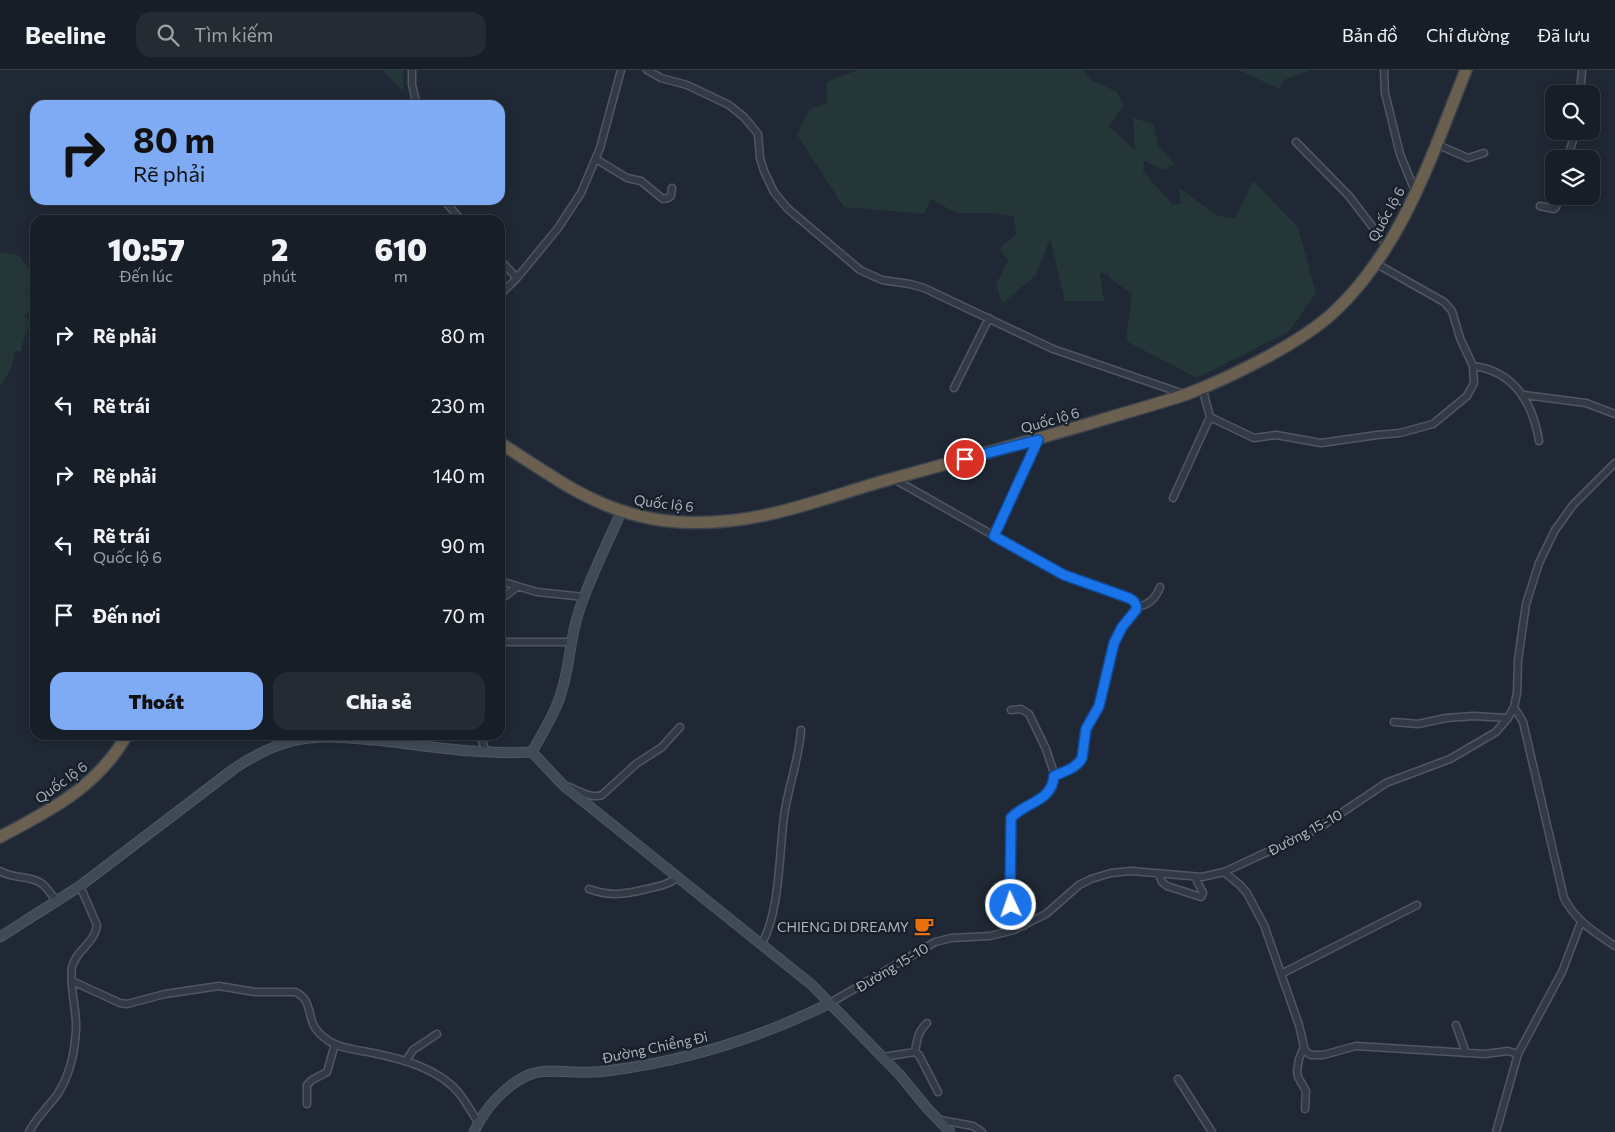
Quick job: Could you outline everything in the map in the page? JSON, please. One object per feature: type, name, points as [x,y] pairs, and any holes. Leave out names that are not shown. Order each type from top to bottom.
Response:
[{"type":"highway","name":"Quốc lộ 6","points":[[505,446],[594,502],[621,512],[654,520],[681,522],[737,521],[779,513],[893,478],[1038,440],[1185,395],[1248,367],[1293,343],[1335,312],[1358,287],[1387,247],[1416,193],[1466,70]]},
{"type":"highway","name":"Quốc lộ 6","points":[[0,837],[77,792],[101,771],[116,754],[123,740]]},
{"type":"street","points":[[412,70],[415,100]]},
{"type":"street","points":[[505,290],[568,215],[587,182],[596,159],[621,70]]},
{"type":"street","points":[[648,70],[661,78],[687,85],[722,102],[744,117],[758,134],[760,158],[764,172],[774,192],[787,208],[860,270],[882,280],[924,288],[1053,349],[1185,395]]},
{"type":"street","points":[[1384,70],[1385,93],[1400,154],[1416,193]]},
{"type":"street","points":[[1581,85],[1582,70]]},
{"type":"street","points":[[1296,142],[1349,196],[1387,247]]},
{"type":"street","points":[[1436,144],[1468,158],[1484,153]]},
{"type":"street","points":[[596,159],[627,178],[641,181],[663,199],[671,196],[672,188]]},
{"type":"street","points":[[448,205],[457,215]]},
{"type":"street","points":[[1540,206],[1554,209],[1556,205]]},
{"type":"street","points":[[1210,417],[1254,438],[1276,435],[1321,443],[1377,434],[1400,433],[1437,421],[1467,396],[1474,383],[1473,366],[1460,338],[1452,311],[1447,305],[1375,263]]},
{"type":"street","points":[[505,265],[517,278]]},
{"type":"street","points":[[954,388],[989,318]]},
{"type":"street","points":[[1473,366],[1500,374],[1524,395],[1539,441]]},
{"type":"street","points":[[1173,498],[1210,417],[1202,387]]},
{"type":"street","points":[[1524,395],[1586,402],[1615,414]]},
{"type":"street","points":[[994,536],[1038,440]]},
{"type":"street","name":"Đường 15-10","points":[[830,1003],[934,942],[951,938],[996,935],[1024,926],[1046,914],[1074,888],[1091,879],[1124,871],[1195,876],[1212,876],[1224,872],[1319,828],[1386,783],[1434,766],[1467,750],[1496,732],[1508,718],[1514,707],[1526,604],[1539,562],[1563,518],[1584,493],[1615,463]]},
{"type":"street","points":[[893,478],[1064,575],[1134,601],[1136,610],[1122,627],[1114,643],[1099,706],[1086,729],[1082,758],[1074,767],[1054,776]]},
{"type":"street","points":[[532,752],[560,698],[575,622],[621,512]]},
{"type":"street","points":[[505,583],[537,592],[584,597]]},
{"type":"street","points":[[505,596],[517,587]]},
{"type":"street","points":[[1136,607],[1142,606],[1153,599],[1160,587]]},
{"type":"street","points":[[505,642],[570,642]]},
{"type":"street","points":[[1514,707],[1523,722],[1562,891],[1571,911],[1581,922],[1615,946]]},
{"type":"street","points":[[1011,710],[1021,709],[1029,714],[1046,749],[1054,776],[1052,784],[1044,797],[1016,813],[1010,821],[1010,901],[1024,926]]},
{"type":"street","points":[[1394,722],[1418,724],[1446,718],[1474,716],[1508,718]]},
{"type":"street","points":[[563,785],[591,796],[602,795],[636,764],[662,747],[680,727]]},
{"type":"street","points":[[762,943],[772,917],[784,815],[798,755],[801,730]]},
{"type":"street","points":[[0,937],[80,886],[235,768],[276,746],[301,740]]},
{"type":"street","points":[[390,740],[486,752],[532,752],[563,785],[812,985],[882,1057],[950,1132]]},
{"type":"street","points":[[482,740],[486,752]]},
{"type":"street","points":[[0,871],[6,875],[32,879],[42,883],[57,901]]},
{"type":"street","points":[[1224,872],[1240,885],[1250,897],[1269,938],[1299,1025],[1305,1052],[1308,1054],[1323,1055],[1356,1046],[1485,1054],[1502,1051],[1518,1054]]},
{"type":"street","points":[[1158,873],[1162,882],[1167,886],[1201,897],[1203,893],[1195,876]]},
{"type":"street","points":[[588,889],[601,893],[626,894],[668,884],[677,878]]},
{"type":"street","points":[[29,1132],[59,1091],[71,1064],[76,1015],[72,981],[73,965],[90,942],[97,924],[80,886]]},
{"type":"street","points":[[1281,974],[1417,905]]},
{"type":"street","points":[[1496,1132],[1518,1054],[1562,972],[1581,922]]},
{"type":"street","points":[[72,981],[120,1004],[127,1004],[165,994],[219,986],[255,992],[296,992],[306,1001],[313,1025],[321,1034],[335,1044],[406,1061],[429,1071],[454,1088],[478,1122]]},
{"type":"street","name":"Đường Chiềng Đi","points":[[474,1132],[478,1122],[505,1090],[531,1074],[558,1071],[595,1073],[669,1060],[751,1037],[790,1022],[830,1003]]},
{"type":"street","points":[[915,1052],[921,1028],[927,1023]]},
{"type":"street","points":[[1456,1024],[1466,1053]]},
{"type":"street","points":[[406,1061],[413,1050],[436,1034]]},
{"type":"street","points":[[307,1104],[307,1085],[327,1072],[335,1044]]},
{"type":"street","points":[[1304,1047],[1298,1059],[1297,1071],[1298,1077],[1306,1091],[1305,1109]]},
{"type":"street","points":[[882,1057],[915,1052],[919,1055],[938,1092]]},
{"type":"street","points":[[1178,1079],[1212,1132]]},
{"type":"street","points":[[940,1120],[973,1126],[982,1132]]},
{"type":"shaded area","points":[[382,70],[404,70],[403,91]]},
{"type":"shaded area","points":[[857,70],[1083,70],[1091,80],[1117,92],[1124,105],[1109,126],[1135,150],[1133,118],[1153,124],[1158,145],[1175,164],[1163,170],[1144,161],[1143,171],[1173,205],[1181,203],[1179,188],[1217,215],[1235,219],[1253,181],[1298,227],[1316,293],[1288,332],[1197,378],[1126,341],[1132,294],[1112,280],[1107,273],[1100,273],[1104,301],[1065,301],[1050,239],[1036,275],[1002,304],[996,284],[1008,261],[1000,248],[1016,234],[1014,216],[989,213],[956,213],[931,199],[924,214],[844,207],[797,135],[810,109],[827,103],[827,82]]},
{"type":"shaded area","points":[[1239,70],[1312,70],[1284,80],[1279,89]]},
{"type":"shaded area","points":[[0,252],[18,255],[30,268],[30,285],[28,290],[30,291],[30,310],[23,318],[30,319],[21,351],[15,351],[11,369],[0,385]]},
{"type":"place","name":"CHIENG DI DREAMY","points":[[924,926]]},
{"type":"route","points":[[965,459],[1038,440],[994,536],[1064,575],[1129,598],[1136,604],[1136,610],[1116,637],[1105,675],[1099,706],[1084,733],[1080,762],[1074,767],[1054,776],[1054,780],[1044,797],[1016,813],[1011,818],[1011,905]]}]
